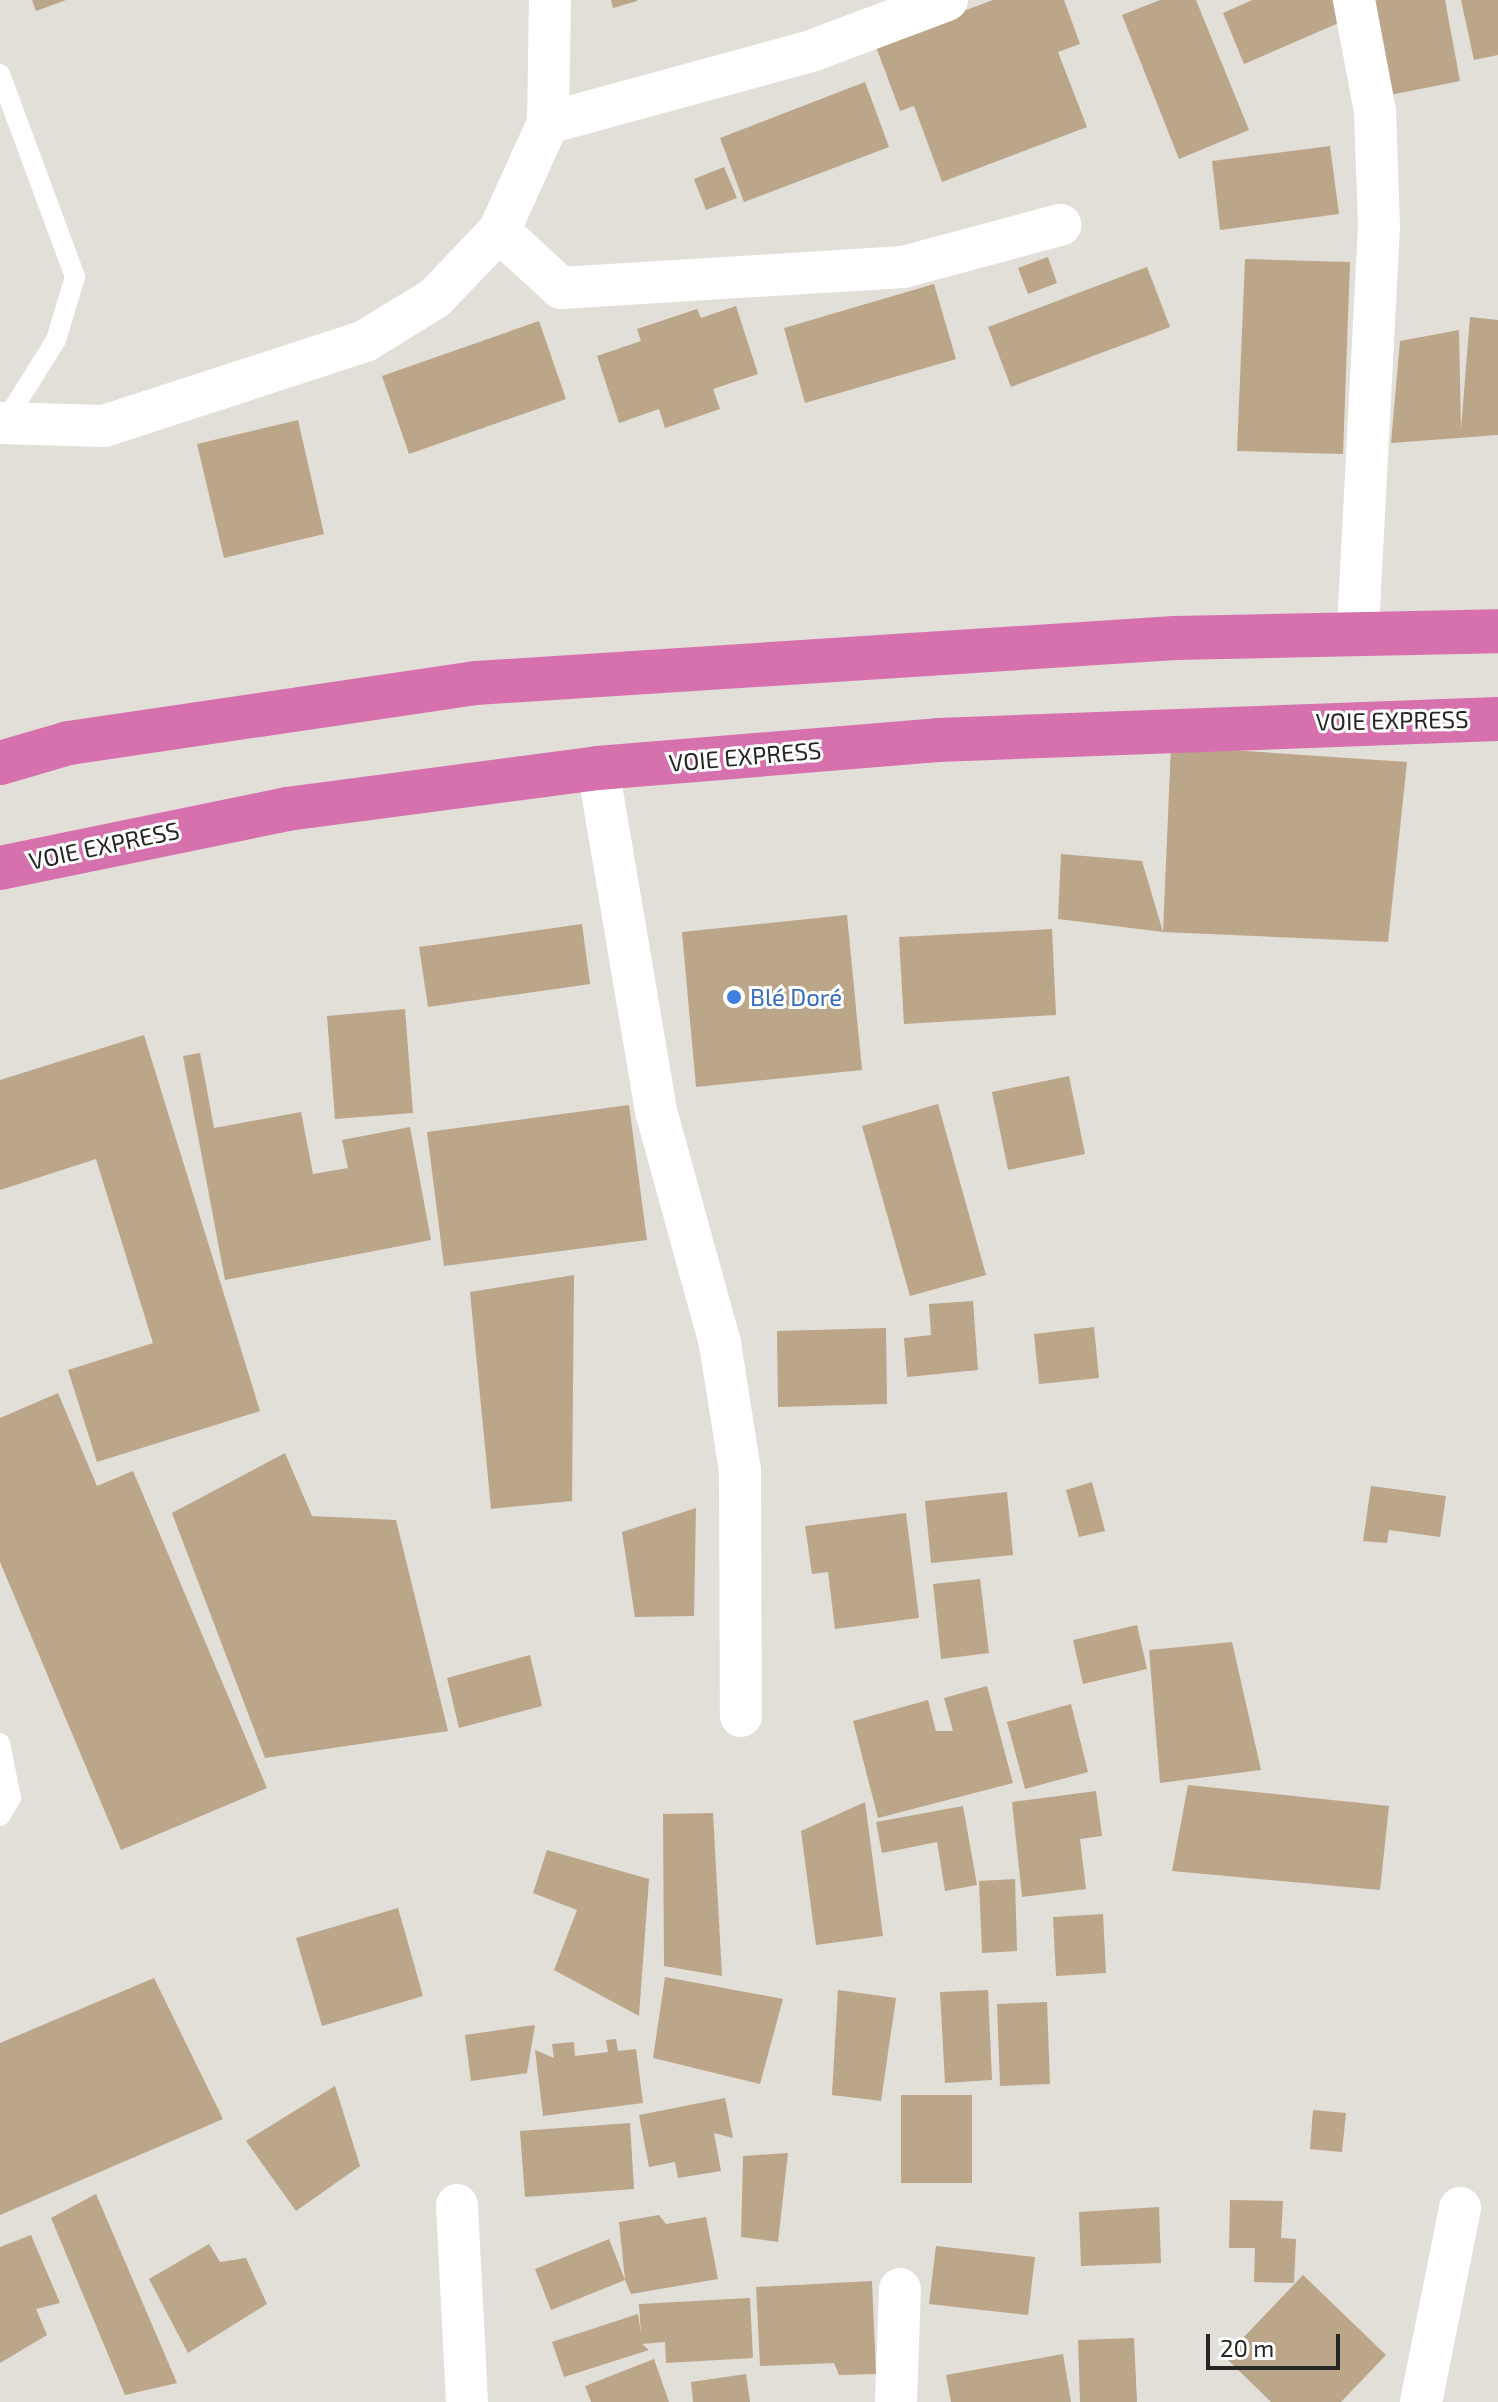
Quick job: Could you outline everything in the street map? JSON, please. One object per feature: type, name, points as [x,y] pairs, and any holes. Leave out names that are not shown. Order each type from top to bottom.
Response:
[{"type":"highway","points":[[0,763],[69,743],[476,683],[1358,632],[1498,631]]},
{"type":"highway","name":"VOIE EXPRESS","points":[[0,868],[287,809],[598,768],[938,740],[1498,719]]},
{"type":"street","points":[[3,422],[104,426],[365,341],[435,298],[499,231],[548,123],[550,0]]},
{"type":"street","points":[[548,123],[814,50],[947,0]]},
{"type":"street","points":[[1354,0],[1375,111],[1379,227],[1358,632]]},
{"type":"street","points":[[499,231],[561,288],[903,267],[1060,225]]},
{"type":"street","points":[[598,768],[656,1111],[720,1344],[740,1470],[741,1716]]},
{"type":"street","points":[[457,2205],[467,2402]]},
{"type":"street","points":[[1421,2402],[1460,2208]]},
{"type":"street","points":[[896,2402],[900,2289]]},
{"type":"lane","points":[[0,74],[75,277],[56,340],[3,422]]},
{"type":"lane","points":[[0,1743],[11,1798],[0,1816]]},
{"type":"building","points":[[32,0],[66,0],[36,11]]},
{"type":"building","points":[[611,0],[637,0],[637,1],[613,8]]},
{"type":"building","points":[[993,0],[1064,0],[1080,44],[1058,52],[1087,127],[942,182],[914,106],[900,111],[875,44]]},
{"type":"building","points":[[1160,0],[1196,0],[1249,130],[1179,159],[1122,15]]},
{"type":"building","points":[[1252,0],[1332,0],[1341,22],[1244,64],[1223,13]]},
{"type":"building","points":[[1366,0],[1445,0],[1460,81],[1385,96]]},
{"type":"building","points":[[1461,0],[1498,0],[1498,55],[1474,60]]},
{"type":"building","points":[[865,82],[889,147],[744,202],[720,138]]},
{"type":"building","points":[[1330,146],[1339,214],[1220,230],[1212,161]]},
{"type":"building","points":[[724,167],[737,198],[706,210],[694,179]]},
{"type":"building","points":[[1048,257],[1057,283],[1028,294],[1018,268]]},
{"type":"building","points":[[1245,259],[1350,262],[1343,454],[1237,451]]},
{"type":"building","points":[[1147,267],[1170,327],[1011,387],[988,327]]},
{"type":"building","points":[[934,284],[956,359],[805,403],[784,328]]},
{"type":"building","points":[[736,306],[758,374],[713,389],[720,409],[665,428],[659,409],[619,423],[597,356],[641,341],[637,329],[697,309],[701,318]]},
{"type":"building","points":[[1470,317],[1498,320],[1498,435],[1391,443],[1400,341],[1459,330],[1461,429]]},
{"type":"building","points":[[539,321],[566,399],[409,454],[382,376]]},
{"type":"building","points":[[298,420],[324,534],[224,558],[197,444]]},
{"type":"building","points":[[1171,746],[1407,762],[1388,942],[1163,932]]},
{"type":"building","points":[[1061,854],[1142,861],[1163,932],[1058,919]]},
{"type":"building","points":[[847,915],[862,1070],[696,1087],[682,932]]},
{"type":"building","points":[[582,924],[590,984],[428,1007],[419,947]]},
{"type":"building","points":[[1052,929],[1056,1015],[904,1024],[899,937]]},
{"type":"building","points":[[405,1009],[413,1113],[335,1119],[327,1016]]},
{"type":"building","points":[[144,1035],[260,1411],[97,1462],[68,1370],[153,1343],[96,1159],[0,1190],[0,1080]]},
{"type":"building","points":[[200,1053],[214,1128],[301,1112],[313,1174],[348,1168],[342,1140],[410,1127],[431,1240],[225,1280],[183,1056]]},
{"type":"building","points":[[1069,1076],[1085,1154],[1008,1170],[992,1092]]},
{"type":"building","points":[[938,1104],[986,1275],[910,1296],[862,1126]]},
{"type":"building","points":[[629,1105],[647,1240],[444,1266],[427,1132]]},
{"type":"building","points":[[574,1275],[572,1501],[491,1509],[470,1292]]},
{"type":"building","points":[[973,1301],[978,1370],[907,1377],[904,1338],[931,1335],[929,1304]]},
{"type":"building","points":[[1094,1327],[1099,1378],[1039,1384],[1034,1334]]},
{"type":"building","points":[[886,1328],[887,1404],[778,1407],[777,1331]]},
{"type":"building","points":[[58,1393],[97,1486],[133,1471],[267,1788],[121,1850],[0,1562],[0,1418]]},
{"type":"building","points":[[285,1453],[312,1516],[396,1520],[448,1731],[265,1758],[172,1513]]},
{"type":"building","points":[[1092,1482],[1105,1531],[1079,1537],[1066,1490]]},
{"type":"building","points":[[1371,1486],[1446,1496],[1440,1537],[1389,1530],[1387,1543],[1363,1541]]},
{"type":"building","points":[[1007,1492],[1013,1555],[931,1563],[925,1501]]},
{"type":"building","points":[[696,1508],[694,1616],[635,1617],[622,1532]]},
{"type":"building","points":[[906,1513],[919,1618],[835,1629],[828,1572],[812,1574],[805,1526]]},
{"type":"building","points":[[980,1579],[989,1653],[941,1659],[933,1584]]},
{"type":"building","points":[[1137,1625],[1147,1669],[1083,1684],[1073,1640]]},
{"type":"building","points":[[1232,1642],[1261,1770],[1160,1783],[1149,1650]]},
{"type":"building","points":[[530,1655],[542,1706],[459,1728],[447,1678]]},
{"type":"building","points":[[987,1686],[1013,1783],[878,1818],[853,1721],[928,1700],[936,1731],[953,1731],[944,1698]]},
{"type":"building","points":[[1071,1704],[1088,1772],[1025,1789],[1007,1722]]},
{"type":"building","points":[[1188,1785],[1389,1806],[1380,1890],[1172,1871]]},
{"type":"building","points":[[1096,1791],[1102,1836],[1080,1839],[1086,1889],[1022,1897],[1012,1802]]},
{"type":"building","points":[[865,1802],[883,1936],[816,1945],[801,1831]]},
{"type":"building","points":[[963,1806],[977,1885],[945,1891],[937,1842],[882,1853],[876,1822]]},
{"type":"building","points":[[713,1813],[722,1976],[664,1966],[663,1814]]},
{"type":"building","points":[[547,1850],[649,1879],[639,2016],[554,1970],[577,1910],[533,1893]]},
{"type":"building","points":[[1015,1879],[1017,1951],[982,1953],[979,1881]]},
{"type":"building","points":[[398,1908],[423,1996],[322,2026],[296,1938]]},
{"type":"building","points":[[1103,1914],[1106,1973],[1056,1976],[1053,1917]]},
{"type":"building","points":[[665,1977],[783,1999],[760,2084],[653,2058]]},
{"type":"building","points":[[154,1978],[223,2119],[0,2215],[0,2043]]},
{"type":"building","points":[[838,1990],[896,1998],[881,2101],[832,2095]]},
{"type":"building","points":[[988,1990],[992,2080],[945,2083],[940,1992]]},
{"type":"building","points":[[1047,2002],[1050,2084],[1000,2086],[997,2004]]},
{"type":"building","points":[[535,2025],[527,2073],[471,2081],[465,2035]]},
{"type":"building","points":[[616,2039],[618,2051],[636,2049],[643,2103],[543,2116],[535,2050],[554,2058],[552,2044],[574,2042],[575,2056],[608,2052],[606,2040]]},
{"type":"building","points":[[335,2086],[360,2166],[296,2211],[246,2141]]},
{"type":"building","points":[[901,2095],[972,2095],[972,2183],[901,2183]]},
{"type":"building","points":[[725,2098],[733,2138],[714,2133],[721,2171],[678,2178],[675,2162],[649,2167],[639,2115]]},
{"type":"building","points":[[1313,2110],[1346,2113],[1342,2152],[1310,2149]]},
{"type":"building","points":[[630,2123],[634,2189],[525,2197],[520,2131]]},
{"type":"building","points":[[788,2153],[778,2242],[741,2237],[743,2156]]},
{"type":"building","points":[[96,2194],[177,2383],[125,2395],[51,2218]]},
{"type":"building","points":[[1230,2200],[1283,2201],[1281,2238],[1296,2239],[1294,2283],[1254,2282],[1255,2248],[1229,2248]]},
{"type":"building","points":[[1159,2207],[1161,2263],[1081,2266],[1079,2212]]},
{"type":"building","points":[[659,2215],[666,2224],[706,2217],[718,2279],[631,2294],[625,2280],[619,2222]]},
{"type":"building","points":[[31,2235],[60,2303],[36,2309],[47,2335],[0,2363],[0,2247]]},
{"type":"building","points":[[609,2239],[625,2280],[551,2310],[535,2269]]},
{"type":"building","points":[[209,2244],[220,2262],[246,2258],[267,2304],[188,2353],[149,2279]]},
{"type":"building","points":[[936,2246],[1035,2257],[1028,2315],[929,2304]]},
{"type":"building","points":[[1303,2275],[1386,2355],[1341,2402],[1271,2402],[1225,2357]]},
{"type":"building","points":[[872,2281],[876,2374],[839,2375],[834,2363],[760,2366],[756,2287]]},
{"type":"building","points":[[750,2298],[753,2358],[666,2363],[665,2342],[642,2344],[649,2350],[564,2377],[552,2342],[638,2314],[641,2334],[639,2304]]},
{"type":"building","points":[[1134,2338],[1137,2402],[1080,2402],[1078,2340]]},
{"type":"building","points":[[1063,2354],[1071,2402],[951,2402],[946,2375]]},
{"type":"building","points":[[654,2359],[669,2402],[591,2402],[585,2386]]},
{"type":"building","points":[[746,2374],[750,2402],[693,2402],[691,2382]]},
{"type":"place","name":"Blé Doré","points":[[734,997]]}]
